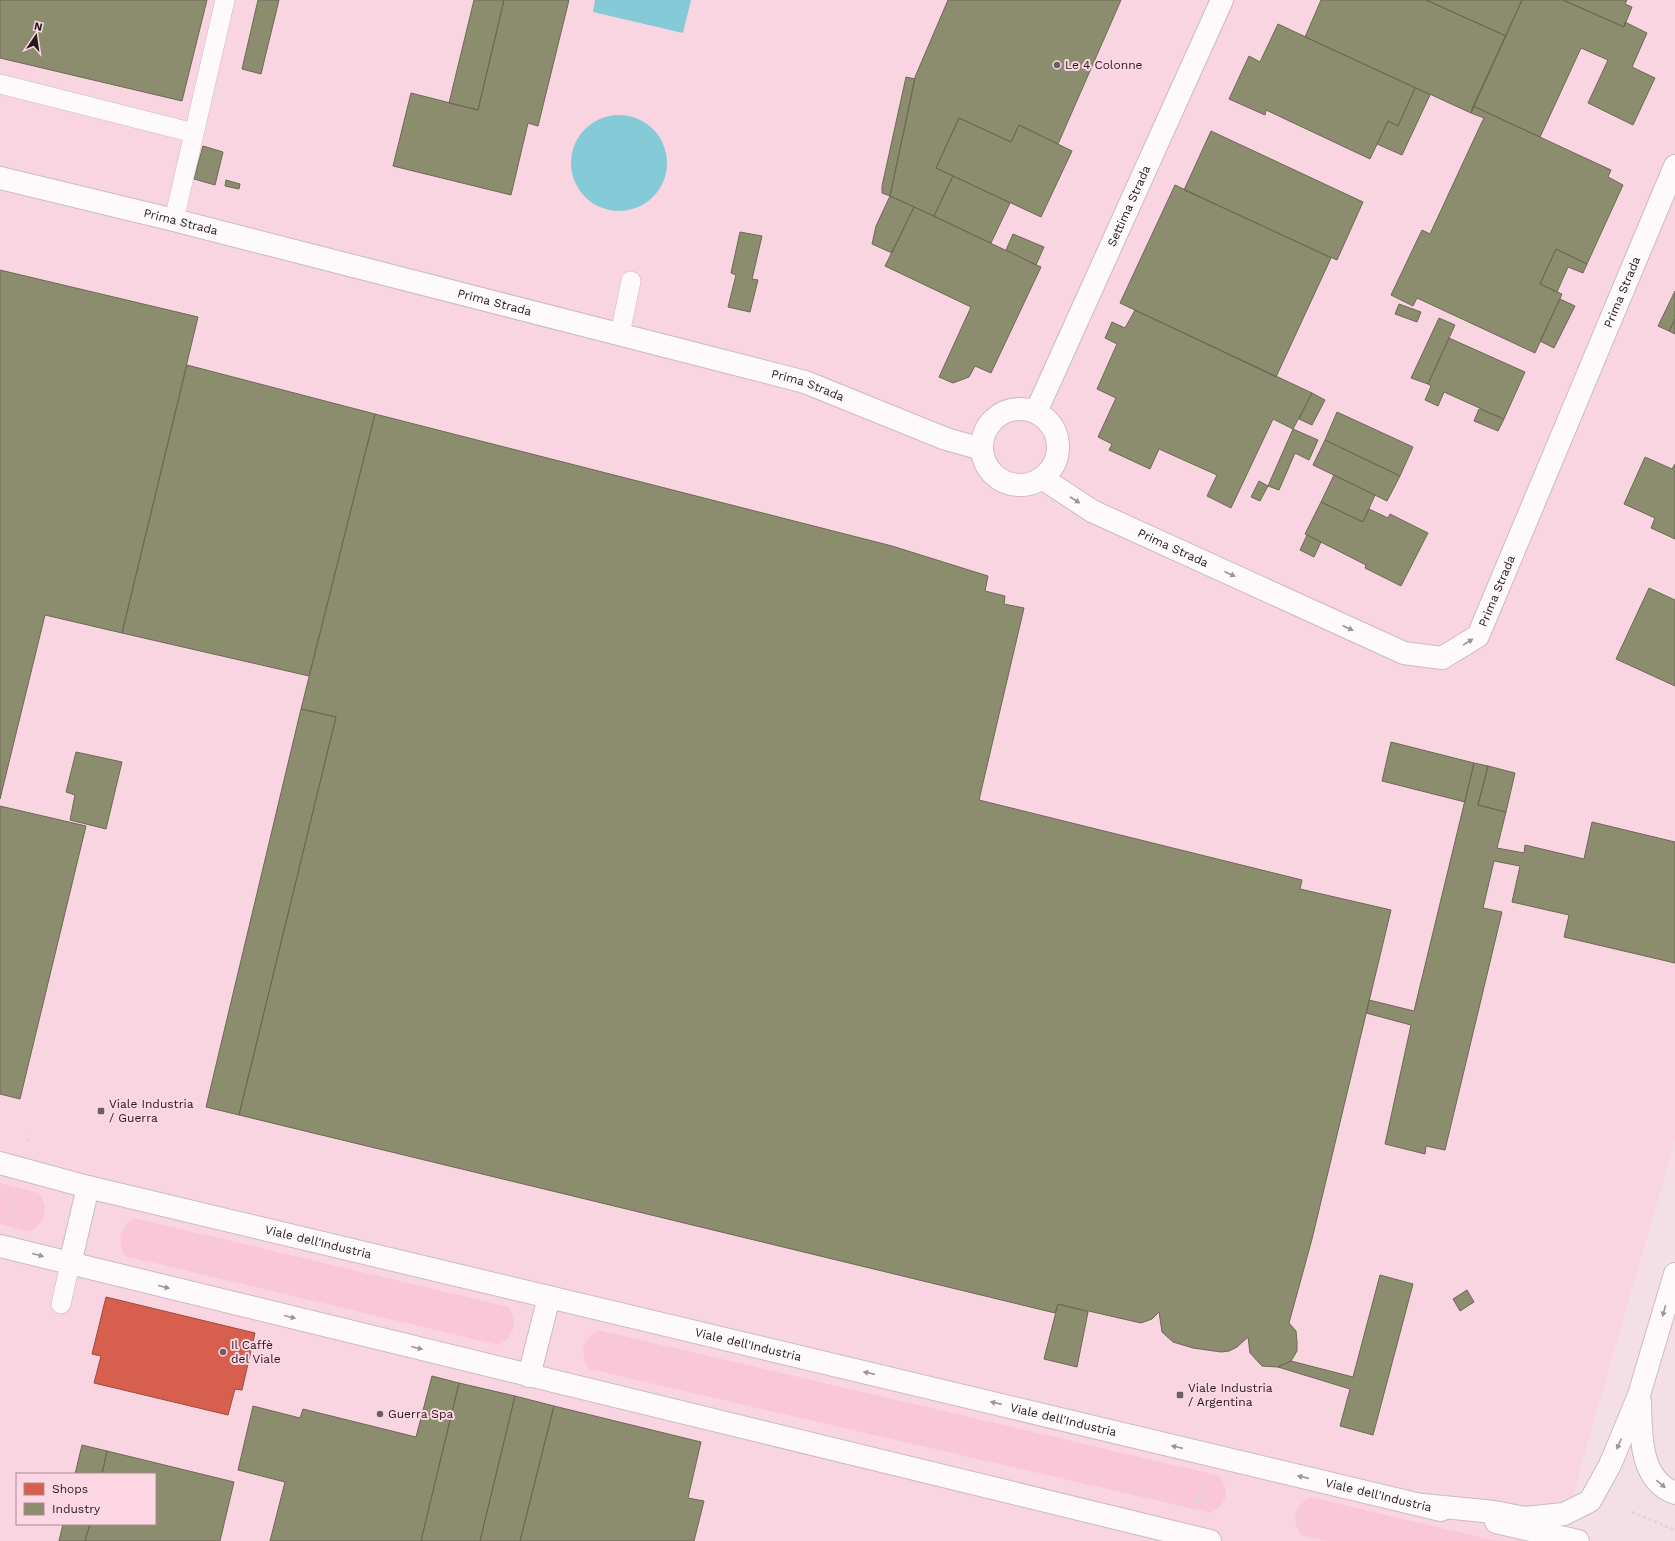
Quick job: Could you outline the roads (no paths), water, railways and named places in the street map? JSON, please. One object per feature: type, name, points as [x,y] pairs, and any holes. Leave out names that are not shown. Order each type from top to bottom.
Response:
[{"type":"main road","name":"Settima Strada","points":[[1036,412],[1222,0]]},
{"type":"main road","name":"Prima Strada","points":[[1042,478],[1092,511],[1404,653],[1442,658],[1478,636],[1675,166]]},
{"type":"main road","name":"Prima Strada","points":[[0,178],[174,220],[805,382],[946,439],[982,449]]},
{"type":"main road","points":[[1023,409],[1036,412],[1046,419],[1054,430],[1058,441],[1058,456],[1052,468],[1042,478],[1029,484],[1015,485],[1001,480],[991,472],[984,461],[982,449],[984,436],[989,424],[1010,410],[1023,409]]},
{"type":"main road","name":"Viale dell'Industria","points":[[0,1163],[88,1187],[1578,1541]]},
{"type":"main road","points":[[70,1264],[88,1187]]},
{"type":"main road","points":[[1,1251],[70,1264],[1210,1541]]},
{"type":"main road","points":[[1423,1505],[1494,1512],[1525,1518],[1564,1514],[1590,1501],[1610,1465],[1639,1395],[1675,1274]]},
{"type":"main road","points":[[530,1376],[549,1297]]},
{"type":"main road","points":[[1639,1395],[1640,1433],[1644,1459],[1657,1481],[1675,1493]]},
{"type":"lane","points":[[174,220],[225,0]]},
{"type":"lane","points":[[0,84],[194,133]]},
{"type":"lane","points":[[620,334],[631,281]]},
{"type":"lane","points":[[61,1304],[70,1264]]},
{"type":"water","points":[[595,0],[691,0],[683,33],[593,12]]},
{"type":"water","points":[[619,115],[637,119],[646,123],[653,129],[659,136],[663,145],[667,163],[663,181],[659,190],[653,197],[646,203],[637,207],[619,211],[601,207],[592,203],[585,197],[579,190],[575,181],[571,163],[575,145],[579,136],[585,129],[592,123],[601,119]]},
{"type":"place","name":"Le 4 Colonne","points":[[1057,65]]},
{"type":"place","name":"Viale Industria / Guerra","points":[[101,1111]]},
{"type":"place","name":"Il Caffè del Viale","points":[[223,1352]]},
{"type":"place","name":"Viale Industria / Argentina","points":[[1180,1395]]},
{"type":"place","name":"Guerra Spa","points":[[380,1414]]}]
